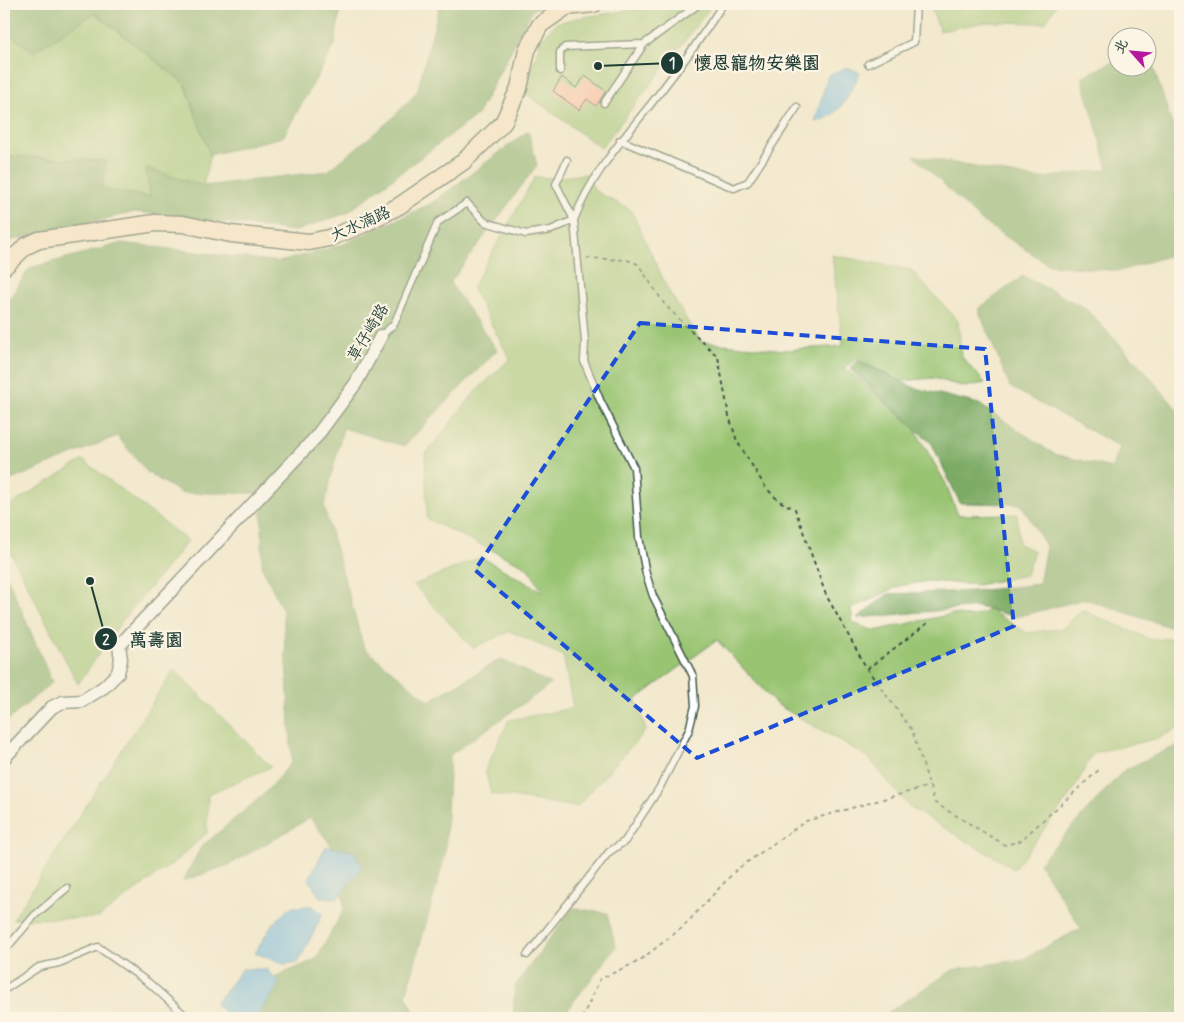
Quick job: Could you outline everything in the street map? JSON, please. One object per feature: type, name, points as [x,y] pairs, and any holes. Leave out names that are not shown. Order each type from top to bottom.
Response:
[{"type":"street","name":"大水湳路","points":[[4,267],[26,246],[39,240],[147,224],[183,224],[231,234],[309,242],[329,238],[362,226],[400,206],[463,162],[503,123],[519,88],[527,50],[540,26],[566,7],[594,4]]},
{"type":"street","name":"草仔崎路","points":[[4,758],[52,707],[63,702],[82,701],[104,687],[118,673],[121,659],[119,646],[316,437],[356,383],[381,336]]},
{"type":"lane","points":[[604,103],[644,44],[699,4]]},
{"type":"lane","points":[[574,220],[581,202],[620,140],[661,92],[708,28],[723,4]]},
{"type":"lane","points":[[868,64],[914,42],[916,4]]},
{"type":"lane","points":[[560,71],[560,52],[565,47],[644,44]]},
{"type":"lane","points":[[620,140],[734,188],[748,182],[797,107]]},
{"type":"lane","points":[[527,955],[609,852],[625,841],[660,787],[688,730],[695,706],[693,676],[653,596],[646,574],[639,537],[634,468],[600,400],[584,361],[585,340],[574,220],[556,184],[567,160]]},
{"type":"lane","name":"草仔崎路","points":[[381,336],[394,324],[438,222],[467,203],[485,222],[526,234],[551,230],[574,220]]},
{"type":"lane","points":[[4,951],[35,915],[67,888]]},
{"type":"lane","points":[[4,990],[39,967],[59,963],[98,947],[149,983],[188,1018]]},
{"type":"path","points":[[577,257],[628,260],[638,264],[665,305],[718,357],[729,416],[737,441],[766,488],[779,500],[795,509],[826,595],[867,669],[912,730],[935,803],[1006,845],[1020,840],[1100,770]]},
{"type":"path","points":[[867,669],[929,622]]},
{"type":"path","points":[[582,1018],[600,979],[639,961],[683,927],[736,870],[806,822],[929,786]]},
{"type":"highlighted area","points":[[640,323],[985,349],[1014,626],[697,758],[475,570]]},
{"type":"green space","points":[[4,4],[341,4],[335,45],[283,137],[210,155],[185,84],[95,13],[33,52],[4,29]]},
{"type":"green space","points":[[440,4],[568,4],[533,9],[477,115],[347,213],[295,231],[135,212],[13,240],[4,248],[4,156],[105,161],[102,189],[150,197],[146,168],[203,186],[328,171],[393,118],[417,92]]},
{"type":"green space","points":[[671,4],[713,4],[601,148],[524,92],[541,40],[556,23],[577,18]]},
{"type":"green space","points":[[929,4],[1057,4],[1045,23],[986,22],[940,31]]},
{"type":"green space","points":[[94,13],[185,84],[210,155],[203,186],[146,168],[151,197],[102,189],[104,161],[4,156],[4,29],[33,52]]},
{"type":"green space","points":[[1106,65],[1106,78],[1156,78],[1156,75],[1180,149],[1180,252],[1120,271],[1049,265],[979,219],[913,155],[1037,179],[1108,169],[1082,77]]},
{"type":"green space","points":[[528,131],[537,165],[450,283],[497,350],[404,446],[343,428],[324,507],[364,648],[429,701],[501,659],[551,684],[450,755],[445,856],[406,995],[417,1018],[239,1018],[275,977],[316,959],[344,909],[338,854],[310,818],[229,865],[183,881],[201,847],[263,795],[292,762],[283,611],[262,567],[262,493],[181,493],[148,473],[117,436],[4,483],[4,306],[30,268],[122,243],[279,262],[344,244],[432,203]]},
{"type":"green space","points":[[586,174],[595,191],[631,210],[668,290],[701,342],[785,350],[843,346],[832,255],[911,270],[958,321],[962,357],[985,383],[965,387],[933,378],[901,381],[856,359],[845,368],[913,426],[946,484],[958,515],[1017,514],[1019,544],[1034,551],[1026,575],[977,585],[928,581],[899,586],[851,609],[853,623],[874,631],[952,614],[972,617],[990,610],[1027,633],[1063,628],[1082,610],[1152,640],[1180,637],[1180,727],[1159,738],[1093,753],[1072,793],[1014,869],[909,807],[868,757],[776,704],[717,640],[635,700],[646,730],[577,807],[491,794],[485,770],[509,720],[573,708],[563,656],[510,631],[473,648],[414,585],[481,557],[543,592],[527,567],[427,519],[425,455],[476,391],[510,359],[472,288],[535,177],[550,178]]},
{"type":"green space","points":[[1023,276],[1085,308],[1144,370],[1180,413],[1180,628],[1169,627],[1085,599],[1017,617],[978,607],[857,618],[888,594],[975,591],[1039,584],[1046,546],[1021,504],[960,503],[932,444],[852,371],[851,367],[857,361],[915,388],[979,404],[1054,454],[1112,468],[1120,447],[1010,387],[978,309]]},
{"type":"green space","points":[[83,460],[188,541],[121,622],[78,684],[4,540],[4,509]]},
{"type":"green space","points":[[4,569],[52,682],[4,724]]},
{"type":"green space","points":[[174,669],[271,767],[208,794],[207,833],[176,861],[98,918],[13,919]]},
{"type":"green space","points":[[1180,744],[1180,1018],[879,1018],[953,970],[1023,959],[1081,928],[1039,863],[1124,770]]},
{"type":"green space","points":[[572,908],[607,913],[616,947],[561,1018],[513,1018],[515,986]]},
{"type":"water","points":[[847,67],[860,73],[843,104],[832,115],[815,122],[828,75]]},
{"type":"water","points":[[326,846],[355,852],[362,868],[337,899],[320,897],[309,879]]},
{"type":"water","points":[[312,906],[323,914],[298,963],[283,964],[255,953],[272,925],[290,907]]},
{"type":"water","points":[[242,969],[266,969],[280,983],[256,1018],[232,1018],[215,1004]]},
{"type":"building","points":[[585,76],[606,91],[596,106],[587,99],[579,110],[553,91],[562,77],[576,88]]},
{"type":"place","name":"懷恩寵物安樂園","points":[[598,66]]},
{"type":"place","name":"萬壽園","points":[[90,581]]}]
